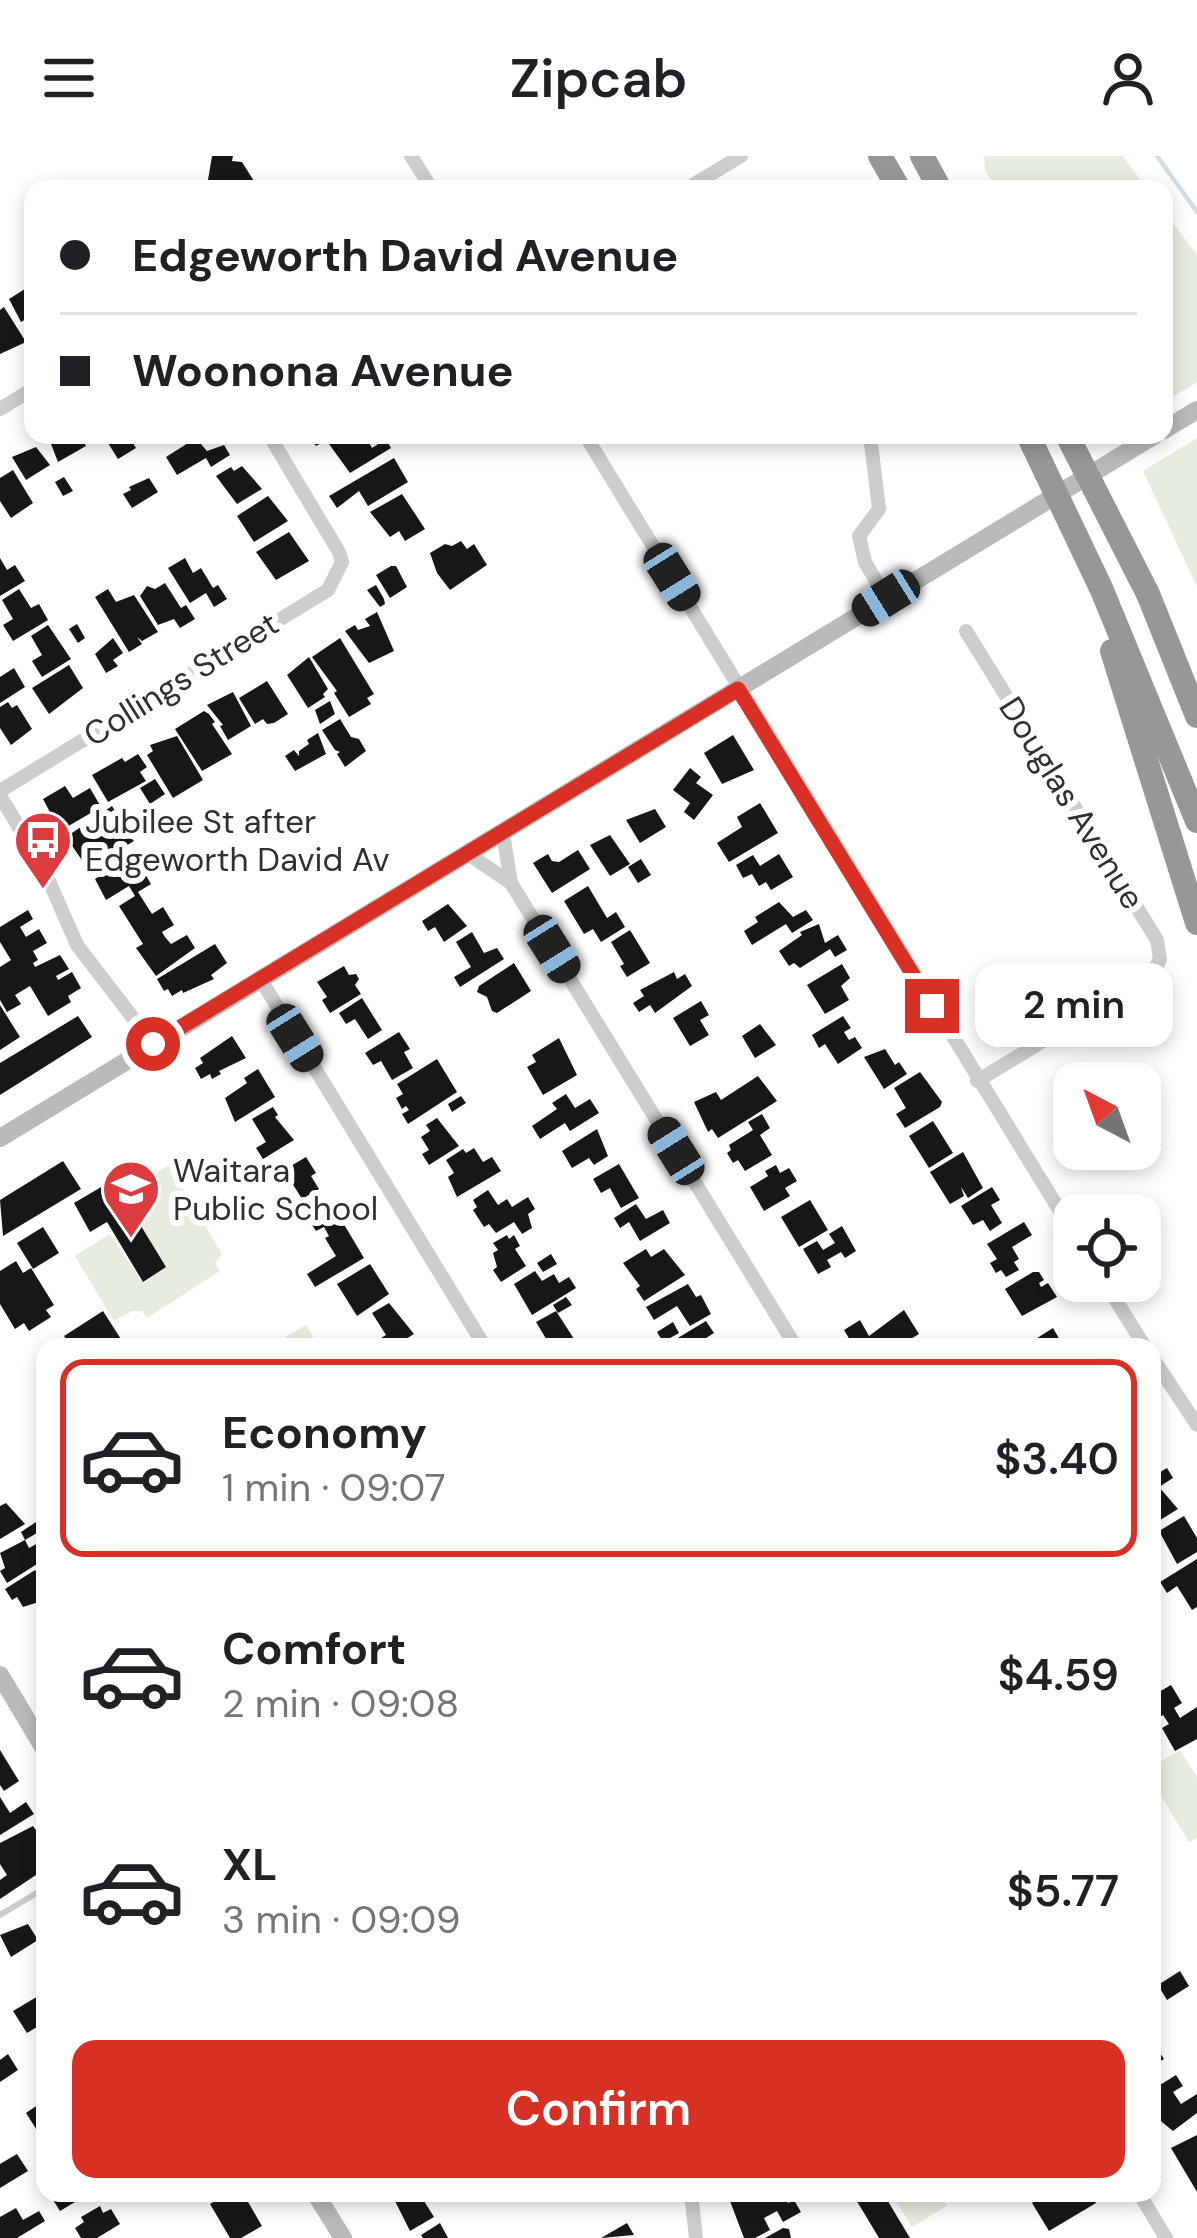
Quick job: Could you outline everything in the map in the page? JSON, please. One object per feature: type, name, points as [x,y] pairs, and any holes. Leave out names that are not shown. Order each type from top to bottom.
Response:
[{"type":"highway","points":[[1032,444],[1101,588],[1197,821]]},
{"type":"highway","points":[[1072,444],[1148,593],[1197,716]]},
{"type":"highway","points":[[1076,541],[1197,923]]},
{"type":"main road","points":[[0,1138],[1141,444]]},
{"type":"main road","points":[[0,1675],[36,1735]]},
{"type":"main road","points":[[321,2202],[343,2238]]},
{"type":"street","points":[[701,180],[741,156]]},
{"type":"street","name":"Collings Street","points":[[0,794],[328,590],[342,562],[340,552],[274,444]]},
{"type":"street","points":[[591,444],[1053,1201]]},
{"type":"street","points":[[871,444],[879,509],[859,536],[865,562],[886,598]]},
{"type":"street","name":"Douglas Avenue","points":[[965,632],[1157,940],[1160,960],[1149,977],[977,1081]]},
{"type":"street","points":[[0,794],[42,866],[77,946],[153,1044]]},
{"type":"street","points":[[503,833],[511,883],[790,1338]]},
{"type":"street","points":[[468,854],[511,883]]},
{"type":"street","points":[[261,980],[480,1338]]},
{"type":"street","points":[[1117,1302],[1139,1338]]},
{"type":"street","points":[[1161,1372],[1197,1425]]},
{"type":"street","points":[[1161,1388],[1168,1383]]},
{"type":"street","points":[[693,2202],[696,2238]]},
{"type":"street","points":[[1144,2202],[1166,2238]]},
{"type":"lane","points":[[0,1915],[36,1893]]},
{"type":"shaded area","points":[[984,156],[1123,156],[1140,180],[990,180]]},
{"type":"shaded area","points":[[1173,223],[1197,255],[1197,382],[1173,397]]},
{"type":"shaded area","points":[[1197,438],[1197,587],[1143,471]]},
{"type":"shaded area","points":[[169,1165],[222,1254],[215,1263],[220,1271],[147,1318],[142,1311],[132,1311],[114,1321],[75,1256],[110,1234],[142,1282],[166,1267],[121,1194]]},
{"type":"shaded area","points":[[306,1325],[314,1338],[284,1338]]},
{"type":"shaded area","points":[[1180,1750],[1197,1777],[1197,1838],[1189,1842],[1161,1796],[1161,1762]]},
{"type":"shaded area","points":[[897,2202],[945,2202],[947,2206],[912,2227]]},
{"type":"building","points":[[212,156],[233,156],[232,161],[242,162],[253,180],[208,180]]},
{"type":"building","points":[[24,290],[24,320],[21,322],[9,299]]},
{"type":"building","points":[[4,307],[24,343],[0,354],[0,310]]},
{"type":"building","points":[[51,444],[86,446],[58,462]]},
{"type":"building","points":[[109,444],[134,444],[136,448],[118,459]]},
{"type":"building","points":[[187,444],[201,444],[207,451],[224,445],[230,455],[211,467],[206,458],[177,475],[166,457]]},
{"type":"building","points":[[329,444],[370,444],[372,448],[389,444],[391,448],[350,473]]},
{"type":"building","points":[[36,447],[50,465],[26,480],[12,457]]},
{"type":"building","points":[[394,458],[408,482],[368,506],[359,491],[337,508],[329,496]]},
{"type":"building","points":[[242,466],[262,489],[237,504],[216,476]]},
{"type":"building","points":[[13,470],[33,503],[11,518],[0,501],[0,478]]},
{"type":"building","points":[[64,477],[73,491],[63,496],[55,482]]},
{"type":"building","points":[[149,478],[158,492],[132,508],[123,494]]},
{"type":"building","points":[[402,494],[425,529],[405,541],[399,531],[390,537],[370,512]]},
{"type":"building","points":[[268,496],[288,521],[254,542],[237,516]]},
{"type":"building","points":[[289,532],[309,561],[276,580],[256,552]]},
{"type":"building","points":[[461,541],[467,549],[474,544],[487,565],[450,590],[430,553]]},
{"type":"building","points":[[0,558],[7,570],[15,565],[25,581],[0,596]]},
{"type":"building","points":[[185,558],[193,573],[201,568],[213,588],[218,585],[227,599],[214,607],[206,593],[190,603],[168,568]]},
{"type":"building","points":[[396,566],[407,587],[390,598],[376,575]]},
{"type":"building","points":[[165,583],[181,608],[186,605],[195,619],[180,628],[174,619],[158,625],[140,596],[147,586],[155,589]]},
{"type":"building","points":[[376,585],[385,604],[380,607],[367,590]]},
{"type":"building","points":[[19,589],[31,608],[39,604],[48,620],[13,641],[3,625],[13,619],[2,600]]},
{"type":"building","points":[[108,589],[116,602],[134,595],[158,632],[142,641],[137,637],[142,644],[129,652],[95,597]]},
{"type":"building","points":[[377,612],[394,651],[369,663],[345,631],[355,625],[358,630],[370,626],[365,619]]},
{"type":"building","points":[[77,624],[85,638],[78,643],[69,629]]},
{"type":"building","points":[[48,625],[71,659],[42,677],[32,661],[42,655],[31,636]]},
{"type":"building","points":[[113,638],[123,653],[113,660],[118,666],[106,673],[95,654]]},
{"type":"building","points":[[340,638],[374,694],[367,698],[371,704],[349,717],[312,657]]},
{"type":"building","points":[[309,657],[328,689],[325,697],[308,708],[287,675]]},
{"type":"building","points":[[69,665],[83,688],[49,714],[32,688]]},
{"type":"building","points":[[14,668],[25,687],[0,703],[0,677]]},
{"type":"building","points":[[267,681],[288,714],[274,723],[263,719],[255,724],[239,698]]},
{"type":"building","points":[[233,692],[251,726],[228,740],[207,705]]},
{"type":"building","points":[[330,701],[335,714],[320,724],[315,710]]},
{"type":"building","points":[[8,702],[12,708],[17,705],[32,729],[11,745],[0,728],[0,707]]},
{"type":"building","points":[[204,711],[232,754],[202,771],[175,729]]},
{"type":"building","points":[[340,719],[366,751],[345,767],[340,752],[322,730]]},
{"type":"building","points":[[318,733],[326,754],[295,771],[285,756],[294,750],[299,756],[307,740]]},
{"type":"building","points":[[733,735],[754,770],[722,784],[704,753]]},
{"type":"building","points":[[177,736],[203,780],[173,798],[147,755],[153,751],[150,745]]},
{"type":"building","points":[[138,754],[147,767],[140,772],[146,781],[108,802],[92,775]]},
{"type":"building","points":[[690,768],[701,777],[696,783],[713,795],[694,820],[684,812],[690,803],[673,790]]},
{"type":"building","points":[[155,779],[165,794],[150,804],[140,788]]},
{"type":"building","points":[[65,786],[73,798],[90,788],[101,807],[60,831],[43,799]]},
{"type":"building","points":[[760,803],[778,833],[729,862],[717,843],[742,827],[737,817]]},
{"type":"building","points":[[112,806],[134,841],[88,869],[66,837]]},
{"type":"building","points":[[655,809],[666,827],[640,843],[626,820]]},
{"type":"building","points":[[610,835],[630,864],[610,876],[590,845]]},
{"type":"building","points":[[578,850],[590,869],[552,893],[533,863],[548,854],[559,862]]},
{"type":"building","points":[[779,854],[793,877],[771,890],[766,882],[759,886],[752,874],[743,878],[736,865],[753,855],[760,866]]},
{"type":"building","points":[[128,859],[140,878],[145,874],[151,884],[138,892],[152,914],[163,907],[174,925],[162,932],[165,937],[171,944],[187,935],[195,948],[156,976],[136,948],[143,944],[119,906],[135,896],[129,886],[106,900],[95,879]]},
{"type":"building","points":[[641,859],[651,875],[638,883],[628,867]]},
{"type":"building","points":[[588,886],[607,918],[616,912],[625,927],[601,942],[593,929],[584,934],[564,901]]},
{"type":"building","points":[[779,902],[793,917],[806,910],[813,920],[792,933],[786,924],[752,945],[744,931],[758,922],[755,917]]},
{"type":"building","points":[[448,904],[467,926],[444,942],[435,927],[428,931],[422,921]]},
{"type":"building","points":[[28,910],[33,919],[20,927],[26,937],[39,929],[47,943],[33,951],[38,960],[35,967],[60,955],[69,969],[56,976],[58,980],[72,972],[81,988],[68,996],[71,1002],[48,1016],[30,986],[15,995],[21,1004],[7,1012],[0,1000],[0,967],[11,960],[0,942],[0,927]]},
{"type":"building","points":[[819,924],[825,943],[838,935],[847,950],[835,957],[830,949],[800,968],[794,963],[789,966],[779,951],[800,932]]},
{"type":"building","points":[[630,930],[650,963],[627,977],[611,942]]},
{"type":"building","points":[[472,932],[484,953],[497,948],[504,959],[460,987],[454,977],[471,967],[456,942]]},
{"type":"building","points":[[215,944],[227,963],[211,975],[214,979],[172,996],[168,989],[164,991],[157,979]]},
{"type":"building","points":[[514,963],[531,991],[497,1013],[487,997],[477,992],[479,986]]},
{"type":"building","points":[[842,964],[850,978],[841,986],[849,1000],[825,1014],[807,985]]},
{"type":"building","points":[[344,966],[349,975],[356,974],[355,985],[361,994],[330,1013],[317,982]]},
{"type":"building","points":[[674,972],[677,979],[685,974],[692,986],[655,1013],[650,1005],[639,1012],[633,1003],[644,996],[640,990]]},
{"type":"building","points":[[362,998],[382,1030],[368,1039],[355,1019],[346,1024],[339,1013]]},
{"type":"building","points":[[701,1001],[709,1015],[700,1020],[709,1035],[690,1046],[673,1018]]},
{"type":"building","points":[[0,1005],[20,1037],[0,1050]]},
{"type":"building","points":[[78,1016],[92,1037],[0,1095],[0,1063]]},
{"type":"building","points":[[843,1016],[851,1028],[844,1032],[862,1048],[838,1064],[825,1044],[819,1048],[812,1035]]},
{"type":"building","points":[[760,1024],[776,1045],[755,1058],[742,1036]]},
{"type":"building","points":[[399,1032],[410,1049],[404,1052],[413,1068],[392,1080],[381,1061],[373,1065],[365,1053]]},
{"type":"building","points":[[232,1036],[246,1058],[212,1079],[210,1074],[201,1079],[195,1068],[203,1063],[200,1058]]},
{"type":"building","points":[[559,1038],[577,1075],[543,1095],[527,1067],[536,1062],[532,1055]]},
{"type":"building","points":[[885,1049],[907,1074],[884,1089],[864,1057]]},
{"type":"building","points":[[437,1059],[457,1092],[408,1124],[402,1114],[409,1110],[402,1109],[396,1098],[403,1094],[397,1084]]},
{"type":"building","points":[[258,1069],[275,1097],[235,1122],[225,1098]]},
{"type":"building","points":[[920,1072],[942,1102],[905,1128],[896,1114],[906,1108],[894,1088]]},
{"type":"building","points":[[758,1076],[777,1101],[718,1138],[712,1129],[708,1132],[694,1102],[716,1092],[721,1100]]},
{"type":"building","points":[[566,1094],[575,1108],[590,1099],[599,1113],[570,1131],[565,1123],[540,1139],[532,1126],[557,1109],[552,1103]]},
{"type":"building","points":[[461,1096],[466,1103],[452,1112],[448,1104]]},
{"type":"building","points":[[273,1107],[275,1117],[294,1140],[263,1159],[256,1148],[266,1142],[252,1119]]},
{"type":"building","points":[[762,1114],[770,1128],[760,1135],[772,1155],[745,1171],[738,1160],[733,1163],[727,1153],[729,1145],[753,1130],[748,1122]]},
{"type":"building","points":[[437,1118],[459,1146],[429,1165],[422,1154],[429,1150],[421,1137],[430,1131],[426,1125]]},
{"type":"building","points":[[933,1121],[953,1153],[929,1168],[909,1136]]},
{"type":"building","points":[[597,1129],[608,1156],[594,1165],[589,1158],[572,1168],[562,1151]]},
{"type":"building","points":[[474,1148],[483,1162],[492,1157],[501,1171],[457,1197],[448,1177],[454,1173],[446,1160]]},
{"type":"building","points":[[963,1152],[983,1188],[968,1198],[961,1187],[964,1196],[950,1204],[930,1172]]},
{"type":"building","points":[[306,1157],[319,1189],[302,1199],[284,1170]]},
{"type":"building","points":[[63,1161],[81,1189],[3,1236],[0,1200]]},
{"type":"building","points":[[619,1164],[639,1198],[621,1208],[610,1188],[601,1193],[593,1179]]},
{"type":"building","points":[[776,1165],[780,1173],[789,1168],[797,1181],[785,1188],[790,1196],[764,1211],[750,1187]]},
{"type":"building","points":[[113,1180],[166,1267],[143,1282],[107,1222],[90,1232],[74,1203]]},
{"type":"building","points":[[992,1187],[1000,1200],[991,1205],[1002,1223],[990,1231],[983,1220],[973,1225],[961,1206]]},
{"type":"building","points":[[488,1190],[498,1205],[507,1199],[512,1207],[528,1197],[535,1209],[528,1214],[532,1228],[522,1234],[514,1222],[496,1233],[489,1224],[484,1227],[473,1210],[477,1207],[473,1200]]},
{"type":"building","points":[[810,1200],[828,1230],[799,1247],[781,1217]]},
{"type":"building","points":[[636,1204],[646,1219],[663,1210],[670,1223],[640,1241],[629,1222],[620,1228],[614,1218]]},
{"type":"building","points":[[325,1206],[333,1219],[339,1216],[364,1258],[315,1287],[307,1274],[336,1256],[324,1227],[316,1231],[307,1217]]},
{"type":"building","points":[[1024,1222],[1032,1235],[1012,1247],[1019,1270],[1006,1277],[1001,1270],[996,1273],[990,1263],[997,1259],[987,1244]]},
{"type":"building","points":[[842,1226],[856,1251],[827,1260],[831,1267],[818,1274],[803,1249],[817,1241],[823,1250],[835,1243],[829,1234]]},
{"type":"building","points":[[43,1227],[59,1253],[33,1269],[17,1243]]},
{"type":"building","points":[[507,1235],[509,1239],[514,1235],[520,1246],[515,1249],[526,1266],[501,1282],[493,1270],[497,1267],[493,1253],[498,1250],[493,1243]]},
{"type":"building","points":[[646,1249],[651,1257],[664,1249],[685,1275],[644,1301],[636,1289],[640,1286],[623,1263]]},
{"type":"building","points":[[551,1254],[557,1264],[543,1272],[537,1263]]},
{"type":"building","points":[[16,1261],[23,1273],[31,1268],[54,1305],[46,1310],[51,1317],[29,1331],[24,1323],[15,1329],[0,1304],[0,1271]]},
{"type":"building","points":[[370,1264],[389,1294],[357,1316],[337,1284]]},
{"type":"building","points":[[535,1271],[542,1281],[554,1274],[559,1283],[569,1277],[576,1288],[532,1315],[514,1284]]},
{"type":"building","points":[[1039,1272],[1044,1280],[1041,1287],[1048,1283],[1053,1299],[1022,1316],[1005,1289]]},
{"type":"building","points":[[688,1284],[696,1297],[701,1295],[711,1314],[690,1326],[677,1306],[654,1320],[646,1307]]},
{"type":"building","points":[[566,1297],[572,1305],[558,1313],[553,1305]]},
{"type":"building","points":[[389,1303],[414,1334],[381,1338],[386,1335],[372,1313]]},
{"type":"building","points":[[904,1310],[919,1334],[912,1338],[849,1338],[844,1330],[860,1320],[869,1336]]},
{"type":"building","points":[[103,1311],[120,1338],[65,1338]]},
{"type":"building","points":[[556,1311],[573,1338],[546,1338],[536,1322]]},
{"type":"building","points":[[706,1321],[714,1333],[706,1338],[678,1338]]},
{"type":"building","points":[[673,1322],[679,1333],[661,1338],[657,1332]]},
{"type":"building","points":[[1053,1328],[1059,1338],[1037,1338]]},
{"type":"building","points":[[1167,1468],[1173,1478],[1161,1486],[1161,1472]]},
{"type":"building","points":[[1161,1489],[1178,1509],[1161,1519]]},
{"type":"building","points":[[6,1503],[25,1524],[0,1539],[0,1506]]},
{"type":"building","points":[[1184,1516],[1197,1538],[1197,1552],[1177,1564],[1161,1530]]},
{"type":"building","points":[[36,1522],[36,1534],[25,1540],[21,1532]]},
{"type":"building","points":[[25,1540],[29,1548],[36,1544],[36,1565],[7,1583],[0,1571],[5,1568],[0,1553]]},
{"type":"building","points":[[1197,1559],[1197,1607],[1192,1610],[1177,1586],[1167,1593],[1161,1581]]},
{"type":"building","points":[[36,1572],[36,1603],[23,1607],[5,1589]]},
{"type":"building","points":[[1171,1685],[1182,1703],[1174,1708],[1180,1718],[1197,1707],[1197,1739],[1175,1751],[1162,1728],[1169,1724],[1161,1716],[1161,1691]]},
{"type":"building","points":[[0,1750],[19,1781],[4,1791],[0,1785]]},
{"type":"building","points":[[0,1797],[10,1813],[26,1802],[34,1814],[0,1835]]},
{"type":"building","points":[[33,1826],[36,1830],[36,1875],[0,1899],[0,1880],[7,1875],[0,1864],[0,1843]]},
{"type":"building","points":[[28,1924],[36,1941],[11,1957],[0,1935]]},
{"type":"building","points":[[1180,1971],[1189,1986],[1167,2000],[1161,1983]]},
{"type":"building","points":[[36,1997],[36,2028],[27,2033],[13,2011]]},
{"type":"building","points":[[8,2054],[18,2070],[0,2082],[0,2060]]},
{"type":"building","points":[[1176,2075],[1183,2086],[1173,2092],[1181,2104],[1197,2094],[1197,2113],[1173,2131],[1161,2121],[1161,2084]]},
{"type":"building","points":[[36,2106],[36,2129],[26,2113]]},
{"type":"building","points":[[1197,2135],[1197,2192],[1171,2148]]},
{"type":"building","points":[[17,2154],[28,2171],[0,2188],[0,2164]]},
{"type":"building","points":[[54,2202],[75,2202],[60,2211]]},
{"type":"building","points":[[248,2202],[262,2226],[241,2238],[230,2238],[210,2204]]},
{"type":"building","points":[[396,2202],[425,2202],[434,2217],[410,2231]]},
{"type":"building","points":[[730,2202],[795,2202],[801,2212],[783,2222],[777,2211],[764,2218],[770,2230],[744,2238]]},
{"type":"building","points":[[857,2202],[888,2202],[910,2238],[879,2238]]},
{"type":"building","points":[[1095,2202],[1096,2203],[1049,2231],[1032,2203]]},
{"type":"building","points":[[100,2206],[103,2213],[111,2209],[120,2224],[97,2238],[81,2238],[75,2228],[84,2222],[81,2217]]},
{"type":"building","points":[[16,2208],[23,2220],[39,2211],[45,2221],[17,2238],[0,2238],[0,2217]]},
{"type":"building","points":[[440,2223],[448,2238],[423,2238],[421,2235]]},
{"type":"building","points":[[627,2223],[634,2235],[601,2238]]},
{"type":"building","points":[[789,2229],[791,2238],[765,2238]]},
{"type":"waterway","points":[[1157,156],[1197,212]]},
{"type":"place","name":"Jubilee St after Edgeworth David Av","points":[[43,891]]},
{"type":"place","name":"Waitara Public School","points":[[131,1240]]},
{"type":"route","points":[[153,1044],[738,689],[932,1006]]}]
